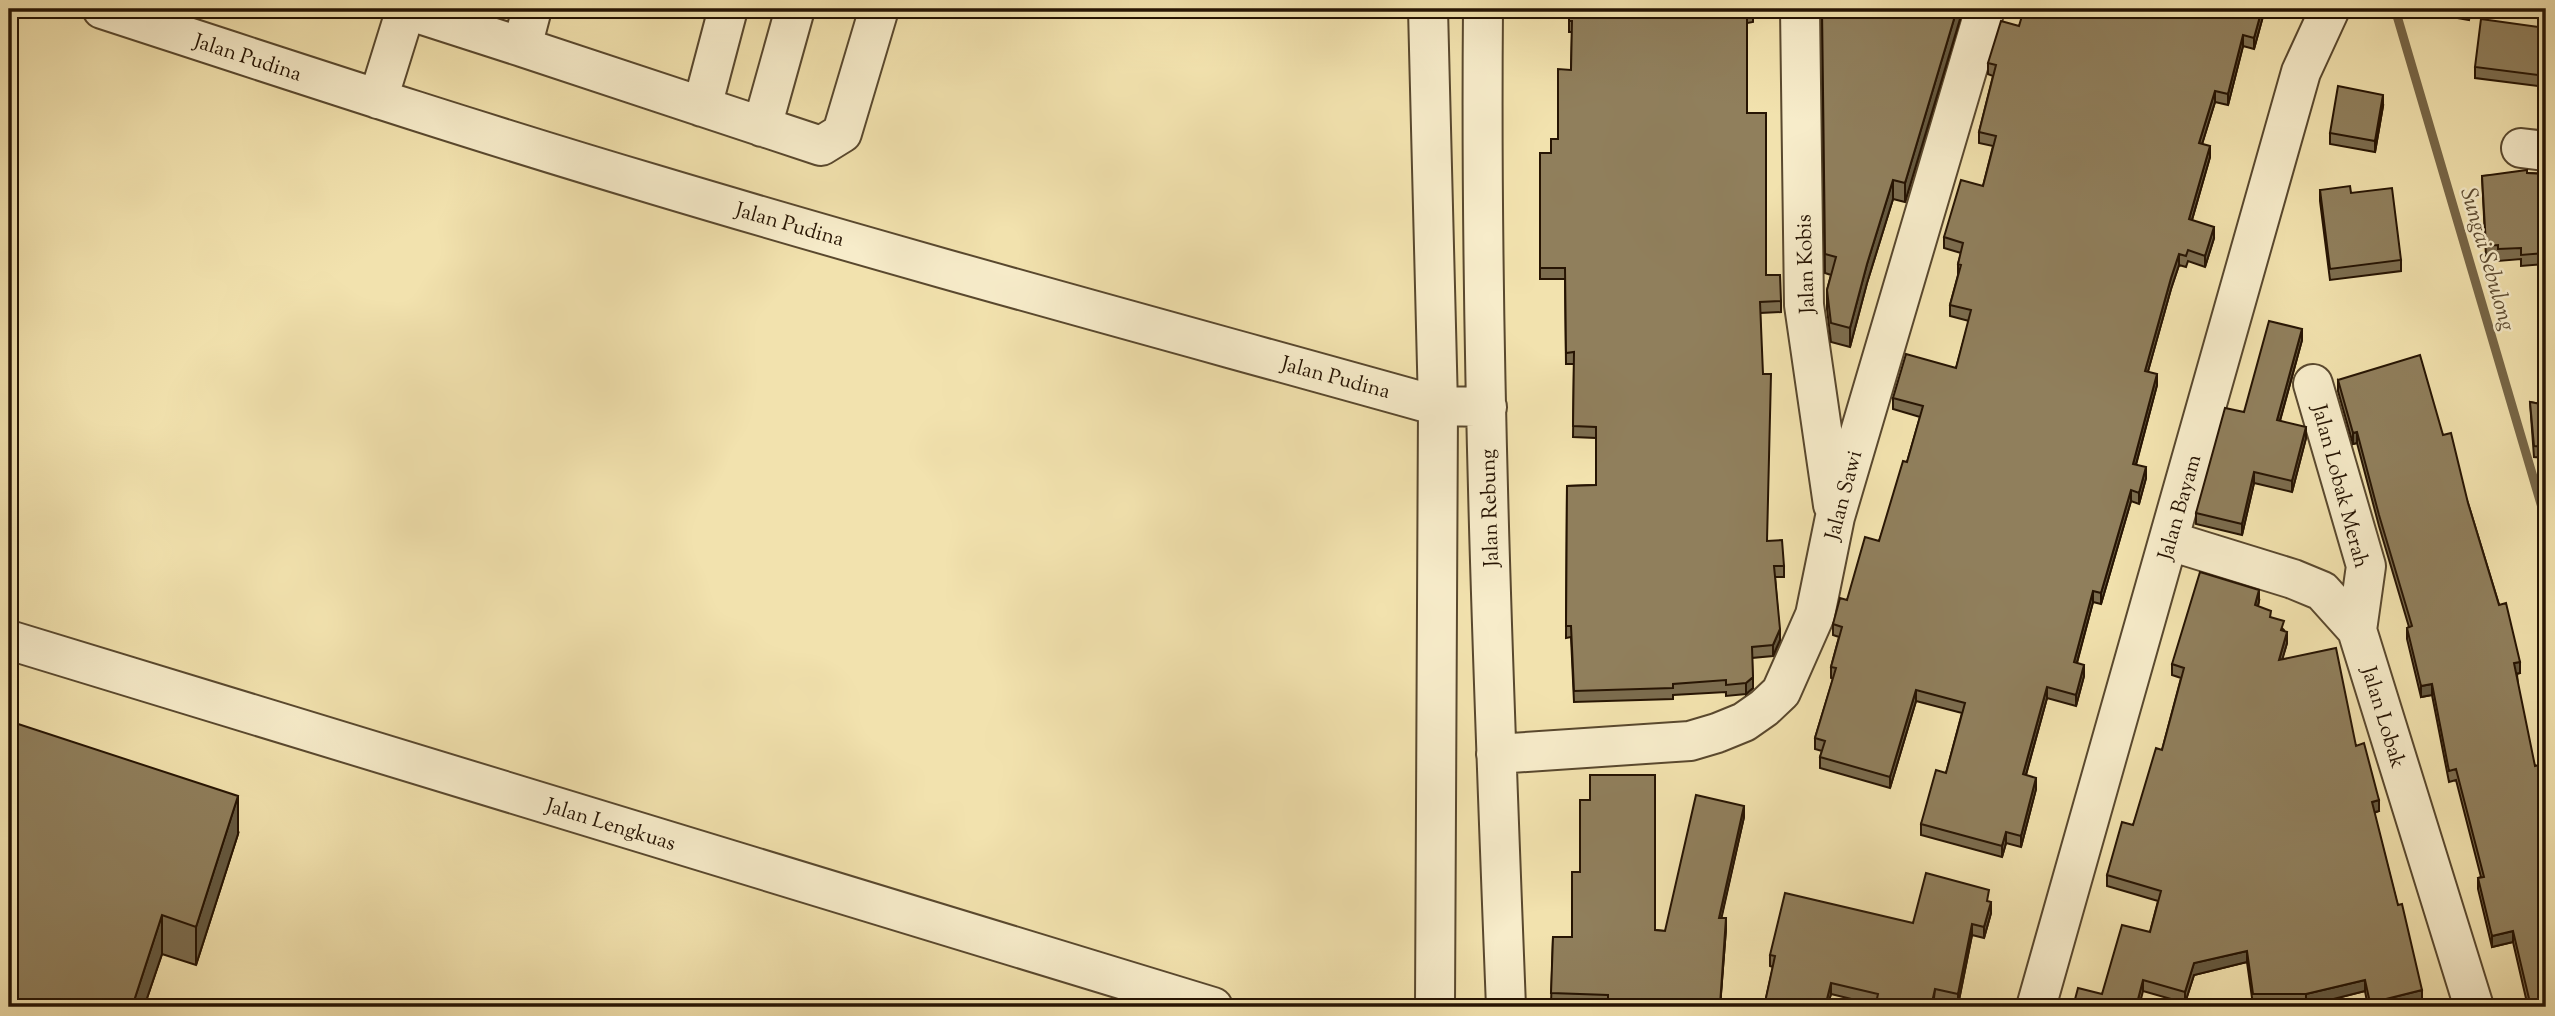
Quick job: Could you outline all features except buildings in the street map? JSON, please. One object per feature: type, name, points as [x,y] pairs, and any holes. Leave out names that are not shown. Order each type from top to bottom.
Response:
[{"type":"street","name":"Jalan Pudina","points":[[102,9],[655,185],[974,277],[1438,405],[1487,407]]},
{"type":"street","points":[[378,99],[405,9],[444,15],[522,47],[821,146],[842,133],[879,9]]},
{"type":"street","points":[[522,47],[532,9]]},
{"type":"street","points":[[702,107],[728,9]]},
{"type":"street","points":[[762,127],[795,9]]},
{"type":"street","points":[[1428,9],[1438,405],[1430,999]]},
{"type":"street","name":"Jalan Rebung","points":[[1483,9],[1487,407],[1506,1007]]},
{"type":"street","name":"Jalan Kobis","points":[[1800,9],[1804,305],[1835,517]]},
{"type":"street","name":"Jalan Sawi","points":[[1496,754],[1690,741],[1726,730],[1764,708],[1782,692],[1815,615],[1835,517],[1985,9]]},
{"type":"street","name":"Jalan Bayam","points":[[2036,1007],[2301,72],[2325,20]]},
{"type":"street","name":"Jalan Lobak Merah","points":[[2313,384],[2366,566],[2357,630]]},
{"type":"street","name":"Jalan Lobak","points":[[2170,541],[2293,579],[2322,592],[2357,630],[2474,1007]]},
{"type":"street","name":"Jalan Lengkuas","points":[[9,640],[1213,1007]]},
{"type":"waterway","name":"Sungai Sebulong","points":[[2395,9],[2546,521]]}]
